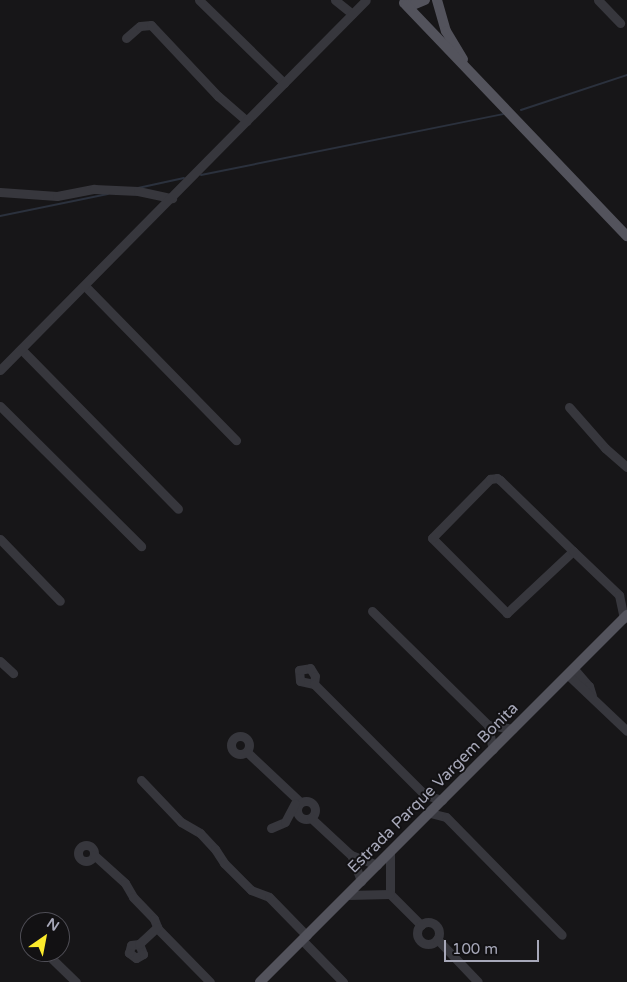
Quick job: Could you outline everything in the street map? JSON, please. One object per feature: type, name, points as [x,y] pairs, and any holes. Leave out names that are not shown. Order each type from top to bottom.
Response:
[{"type":"main road","points":[[403,2],[425,0]]},
{"type":"main road","points":[[437,0],[448,37],[473,75]]},
{"type":"main road","points":[[403,2],[627,236]]},
{"type":"main road","name":"Estrada Parque Vargem Bonita","points":[[260,982],[626,616]]},
{"type":"street","points":[[199,0],[284,83]]},
{"type":"street","points":[[335,0],[352,14]]},
{"type":"street","points":[[0,370],[366,0]]},
{"type":"street","points":[[598,0],[620,23]]},
{"type":"street","points":[[126,38],[140,26],[151,25],[218,96],[247,121]]},
{"type":"street","points":[[0,192],[57,196],[94,189],[138,191],[172,198]]},
{"type":"street","points":[[85,286],[236,440]]},
{"type":"street","points":[[21,349],[178,509]]},
{"type":"street","points":[[0,406],[141,546]]},
{"type":"street","points":[[569,407],[605,448],[627,467]]},
{"type":"street","points":[[573,551],[507,613],[432,538],[495,478],[623,596],[626,616]]},
{"type":"street","points":[[0,539],[60,601]]},
{"type":"street","points":[[372,611],[488,725],[493,750]]},
{"type":"street","points":[[0,661],[13,673]]},
{"type":"street","points":[[571,672],[627,731]]},
{"type":"street","points":[[314,684],[425,795],[429,813],[446,817],[562,935]]},
{"type":"street","points":[[488,725],[513,729]]},
{"type":"street","points":[[246,752],[298,800]]},
{"type":"street","points":[[141,780],[181,822],[200,833],[215,849],[224,863],[251,890],[268,897],[343,982]]},
{"type":"street","points":[[425,795],[444,798],[446,817]]},
{"type":"street","points":[[298,800],[297,813],[306,819],[311,818],[350,855],[358,866],[361,881]]},
{"type":"street","points":[[271,828],[285,822],[298,800]]},
{"type":"street","points":[[390,851],[390,894],[420,925]]},
{"type":"street","points":[[94,855],[125,883],[133,897],[154,919],[157,927],[210,982]]},
{"type":"street","points":[[350,855],[377,865]]},
{"type":"street","points":[[348,895],[390,894]]},
{"type":"street","points":[[432,923],[439,933],[437,939],[432,943],[421,941],[417,930],[420,925],[432,923]]},
{"type":"street","points":[[139,944],[157,927]]},
{"type":"street","points":[[437,939],[478,982]]},
{"type":"street","points":[[55,962],[76,982]]},
{"type":"waterway","points":[[521,110],[627,75]]},
{"type":"waterway","points":[[201,175],[503,114]]},
{"type":"waterway","points":[[138,188],[184,178]]},
{"type":"waterway","points":[[0,216],[108,194]]}]
